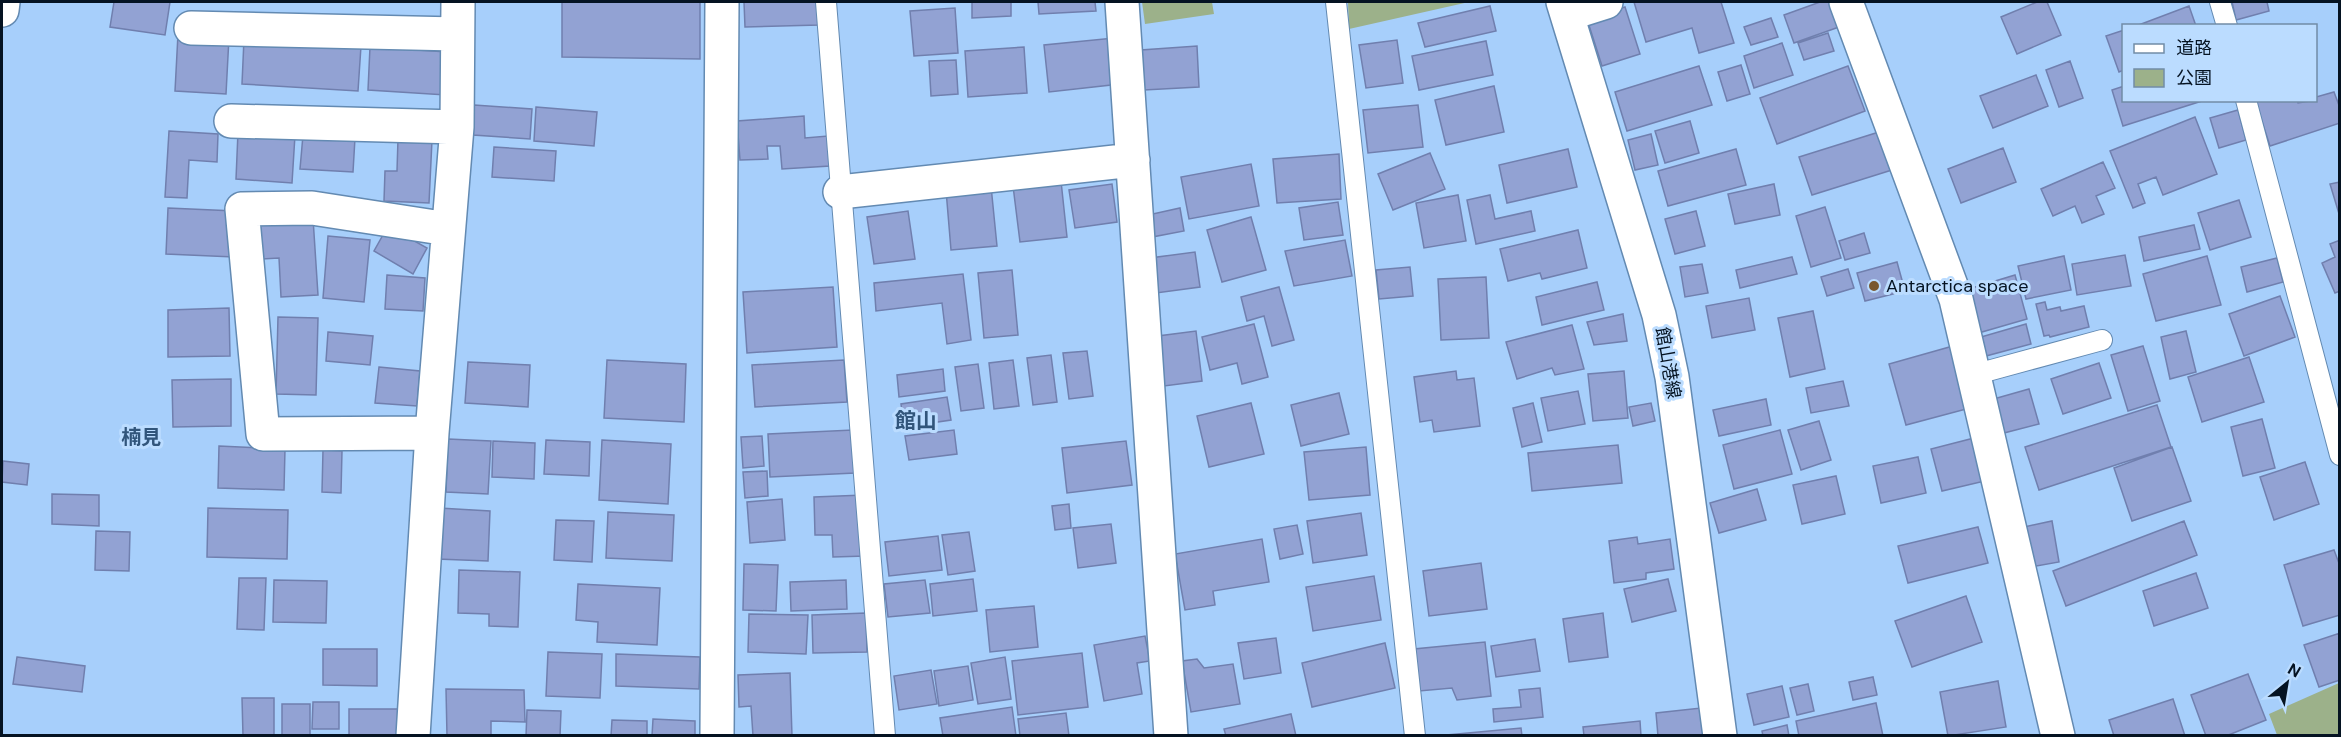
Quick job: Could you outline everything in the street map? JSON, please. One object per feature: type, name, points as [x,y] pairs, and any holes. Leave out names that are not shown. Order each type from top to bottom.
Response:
[{"type":"street","points":[[2,10],[3,2]]},
{"type":"street","points":[[412,735],[432,433],[457,127],[458,2]]},
{"type":"street","points":[[717,735],[722,2]]},
{"type":"street","points":[[1122,2],[1171,735]]},
{"type":"street","points":[[1566,8],[1606,2]]},
{"type":"street","points":[[1846,2],[1956,299],[2058,735]]},
{"type":"street","name":"館山港線","points":[[1566,8],[1641,249],[1661,325],[1677,410],[1720,735]]},
{"type":"street","points":[[191,28],[457,34]]},
{"type":"street","points":[[231,121],[457,127]]},
{"type":"street","points":[[840,192],[1133,160]]},
{"type":"street","points":[[432,433],[263,434],[242,209],[312,208],[448,229]]},
{"type":"lane","points":[[826,2],[885,735]]},
{"type":"lane","points":[[1336,2],[1415,735]]},
{"type":"lane","points":[[2220,2],[2226,24]]},
{"type":"lane","points":[[2247,102],[2340,455]]},
{"type":"lane","points":[[1973,375],[2102,340]]},
{"type":"green space","points":[[1142,2],[1212,2],[1214,14],[1145,24]]},
{"type":"green space","points":[[1348,2],[1469,2],[1349,29]]},
{"type":"green space","points":[[2339,683],[2339,735],[2277,735],[2269,714]]},
{"type":"building","points":[[114,2],[170,2],[165,35],[110,27]]},
{"type":"building","points":[[562,2],[700,2],[700,59],[562,57]]},
{"type":"building","points":[[744,2],[818,2],[819,25],[745,27]]},
{"type":"building","points":[[972,2],[1011,2],[1011,16],[972,18]]},
{"type":"building","points":[[1038,2],[1095,2],[1096,11],[1039,14]]},
{"type":"building","points":[[1634,2],[1721,2],[1734,43],[1699,53],[1692,28],[1646,42]]},
{"type":"building","points":[[1820,2],[1830,2],[1839,27],[1794,43],[1784,15]]},
{"type":"building","points":[[2037,2],[2047,2],[2061,35],[2017,54],[2001,17]]},
{"type":"building","points":[[2232,2],[2267,2],[2269,11],[2236,20]]},
{"type":"building","points":[[1490,6],[1496,31],[1425,47],[1418,23]]},
{"type":"building","points":[[2189,6],[2195,24],[2141,24]]},
{"type":"building","points":[[1625,7],[1640,54],[1602,66],[1587,19]]},
{"type":"building","points":[[955,8],[958,53],[914,56],[910,11]]},
{"type":"building","points":[[1771,18],[1778,37],[1751,45],[1744,27]]},
{"type":"building","points":[[2122,31],[2122,71],[2119,72],[2106,36]]},
{"type":"building","points":[[1828,33],[1834,51],[1804,60],[1798,43]]},
{"type":"building","points":[[178,34],[229,37],[226,94],[175,91]]},
{"type":"building","points":[[1114,38],[1120,84],[1049,92],[1044,45]]},
{"type":"building","points":[[244,39],[361,46],[358,91],[242,84]]},
{"type":"building","points":[[1397,40],[1403,83],[1366,88],[1359,45]]},
{"type":"building","points":[[1486,41],[1493,75],[1419,90],[1412,56]]},
{"type":"building","points":[[1782,43],[1793,75],[1754,88],[1744,56]]},
{"type":"building","points":[[1197,46],[1199,87],[1144,90],[1141,50]]},
{"type":"building","points":[[370,47],[448,52],[446,95],[368,90]]},
{"type":"building","points":[[1024,47],[1027,93],[968,97],[965,51]]},
{"type":"building","points":[[956,60],[958,94],[931,96],[929,61]]},
{"type":"building","points":[[2070,61],[2083,98],[2059,107],[2046,70]]},
{"type":"building","points":[[1741,65],[1750,94],[1727,101],[1718,72]]},
{"type":"building","points":[[1699,66],[1712,105],[1627,131],[1615,92]]},
{"type":"building","points":[[1848,66],[1865,111],[1777,144],[1760,98]]},
{"type":"building","points":[[2036,75],[2048,106],[1993,128],[1980,96]]},
{"type":"building","points":[[1494,86],[1504,132],[1446,145],[1435,100]]},
{"type":"building","points":[[2122,87],[2122,102],[2199,102],[2123,126],[2112,90]]},
{"type":"building","points":[[2334,92],[2340,108],[2340,123],[2270,146],[2256,102],[2317,102],[2317,97]]},
{"type":"building","points":[[474,105],[532,109],[530,139],[473,135]]},
{"type":"building","points":[[1418,105],[1423,147],[1368,153],[1363,110]]},
{"type":"building","points":[[536,107],[597,112],[594,146],[534,141]]},
{"type":"building","points":[[2238,110],[2246,140],[2219,148],[2210,118]]},
{"type":"building","points":[[804,116],[805,138],[828,136],[830,166],[782,169],[780,146],[767,146],[768,159],[740,160],[737,121]]},
{"type":"building","points":[[2195,117],[2217,174],[2163,195],[2156,177],[2138,184],[2145,203],[2133,208],[2110,151]]},
{"type":"building","points":[[1690,121],[1699,153],[1665,163],[1655,131]]},
{"type":"building","points":[[169,131],[218,134],[217,162],[189,160],[187,198],[165,197]]},
{"type":"building","points":[[238,132],[295,135],[292,183],[236,179]]},
{"type":"building","points":[[1879,132],[1892,170],[1812,195],[1799,157]]},
{"type":"building","points":[[1651,134],[1658,165],[1635,170],[1628,140]]},
{"type":"building","points":[[303,135],[355,138],[353,172],[300,169]]},
{"type":"building","points":[[398,139],[432,140],[429,203],[384,201],[385,171],[397,171]]},
{"type":"building","points":[[494,147],[556,151],[554,181],[492,177]]},
{"type":"building","points":[[2003,148],[2016,182],[1961,203],[1948,169]]},
{"type":"building","points":[[1568,149],[1577,187],[1507,203],[1499,165]]},
{"type":"building","points":[[1736,149],[1746,185],[1668,206],[1658,171]]},
{"type":"building","points":[[1430,153],[1445,189],[1393,210],[1378,174]]},
{"type":"building","points":[[1339,154],[1341,199],[1277,203],[1273,159]]},
{"type":"building","points":[[2103,162],[2115,188],[2096,196],[2104,214],[2082,223],[2075,206],[2053,216],[2041,189]]},
{"type":"building","points":[[1251,164],[1259,206],[1189,219],[1181,177]]},
{"type":"building","points":[[1061,181],[1067,237],[1020,242],[1013,186]]},
{"type":"building","points":[[2340,182],[2340,217],[2330,184]]},
{"type":"building","points":[[1112,184],[1117,222],[1075,228],[1069,190]]},
{"type":"building","points":[[1774,184],[1780,215],[1735,224],[1728,194]]},
{"type":"building","points":[[991,186],[997,246],[951,250],[946,190]]},
{"type":"building","points":[[1458,195],[1466,241],[1424,248],[1416,203]]},
{"type":"building","points":[[1490,195],[1495,219],[1531,211],[1535,231],[1476,244],[1467,200]]},
{"type":"building","points":[[2239,200],[2251,237],[2210,250],[2198,213]]},
{"type":"building","points":[[1338,202],[1343,235],[1304,240],[1299,208]]},
{"type":"building","points":[[1825,207],[1841,258],[1811,267],[1796,216]]},
{"type":"building","points":[[168,208],[235,211],[234,257],[166,254]]},
{"type":"building","points":[[1180,208],[1184,231],[1152,237],[1148,215]]},
{"type":"building","points":[[908,211],[915,259],[874,264],[867,217]]},
{"type":"building","points":[[1696,211],[1705,246],[1675,254],[1665,219]]},
{"type":"building","points":[[1251,217],[1266,270],[1222,282],[1207,230]]},
{"type":"building","points":[[313,218],[318,295],[281,297],[279,258],[262,259],[260,221]]},
{"type":"building","points":[[2194,225],[2200,249],[2144,261],[2139,237]]},
{"type":"building","points":[[388,226],[427,248],[413,274],[374,251]]},
{"type":"building","points":[[1578,230],[1587,268],[1542,279],[1540,273],[1508,281],[1500,249]]},
{"type":"building","points":[[1864,233],[1870,253],[1845,260],[1839,241]]},
{"type":"building","points":[[328,236],[370,240],[364,302],[323,298]]},
{"type":"building","points":[[1345,240],[1352,276],[1294,286],[1285,251]]},
{"type":"building","points":[[2340,240],[2340,291],[2335,293],[2322,263],[2335,257],[2330,244]]},
{"type":"building","points":[[1195,252],[1200,287],[1156,293],[1150,258]]},
{"type":"building","points":[[2125,255],[2131,286],[2077,295],[2072,264]]},
{"type":"building","points":[[2064,256],[2071,290],[2026,299],[2018,266]]},
{"type":"building","points":[[2207,256],[2221,305],[2156,321],[2143,274]]},
{"type":"building","points":[[1792,257],[1797,274],[1740,288],[1736,270]]},
{"type":"building","points":[[2277,258],[2283,282],[2247,292],[2241,267]]},
{"type":"building","points":[[1897,262],[1905,291],[1865,301],[1857,273]]},
{"type":"building","points":[[1702,264],[1708,293],[1685,297],[1680,267]]},
{"type":"building","points":[[1410,267],[1413,296],[1379,299],[1376,270]]},
{"type":"building","points":[[1848,269],[1854,288],[1827,296],[1821,277]]},
{"type":"building","points":[[1012,270],[1018,335],[984,338],[978,273]]},
{"type":"building","points":[[963,274],[971,340],[947,344],[942,303],[876,311],[874,283]]},
{"type":"building","points":[[387,275],[425,278],[423,311],[385,309]]},
{"type":"building","points":[[2015,275],[2027,319],[1975,334],[1962,291]]},
{"type":"building","points":[[1486,277],[1489,338],[1441,340],[1438,279]]},
{"type":"building","points":[[1597,282],[1604,310],[1542,325],[1536,297]]},
{"type":"building","points":[[833,287],[837,347],[747,353],[743,292]]},
{"type":"building","points":[[1279,287],[1294,340],[1272,346],[1264,316],[1247,321],[1241,297]]},
{"type":"building","points":[[2280,296],[2295,337],[2244,356],[2229,314]]},
{"type":"building","points":[[1749,298],[1755,330],[1712,338],[1706,306]]},
{"type":"building","points":[[2045,302],[2047,310],[2060,307],[2061,311],[2084,306],[2089,327],[2050,337],[2049,335],[2044,336],[2036,304]]},
{"type":"building","points":[[229,308],[230,356],[168,357],[168,310]]},
{"type":"building","points":[[1813,311],[1825,369],[1790,377],[1778,318]]},
{"type":"building","points":[[1623,314],[1627,341],[1594,345],[1587,322]]},
{"type":"building","points":[[278,317],[318,318],[316,395],[276,394]]},
{"type":"building","points":[[1254,324],[1268,377],[1242,384],[1237,363],[1210,370],[1202,337]]},
{"type":"building","points":[[2026,324],[2031,344],[1986,356],[1981,337]]},
{"type":"building","points":[[1572,325],[1584,369],[1555,375],[1552,368],[1517,379],[1506,342]]},
{"type":"building","points":[[1196,331],[1202,381],[1164,386],[1158,336]]},
{"type":"building","points":[[2186,331],[2196,372],[2170,379],[2161,337]]},
{"type":"building","points":[[328,332],[373,336],[370,365],[326,361]]},
{"type":"building","points":[[1953,346],[1970,408],[1906,425],[1889,364]]},
{"type":"building","points":[[2143,346],[2160,401],[2128,411],[2111,355]]},
{"type":"building","points":[[1087,351],[1093,396],[1069,399],[1063,353]]},
{"type":"building","points":[[1051,355],[1057,402],[1033,405],[1027,358]]},
{"type":"building","points":[[2249,357],[2264,402],[2202,422],[2188,377]]},
{"type":"building","points":[[607,360],[686,364],[684,422],[604,418]]},
{"type":"building","points":[[844,360],[847,402],[755,407],[752,365]]},
{"type":"building","points":[[1013,360],[1019,406],[994,409],[989,363]]},
{"type":"building","points":[[468,362],[530,365],[528,407],[465,403]]},
{"type":"building","points":[[2099,363],[2111,398],[2063,414],[2051,379]]},
{"type":"building","points":[[978,364],[984,408],[961,411],[955,367]]},
{"type":"building","points":[[379,367],[420,371],[417,406],[375,403]]},
{"type":"building","points":[[943,369],[945,391],[899,397],[897,375]]},
{"type":"building","points":[[1456,371],[1457,380],[1474,378],[1480,426],[1434,432],[1432,420],[1420,422],[1414,377]]},
{"type":"building","points":[[1624,371],[1628,418],[1593,421],[1588,374]]},
{"type":"building","points":[[231,379],[231,426],[173,427],[172,380]]},
{"type":"building","points":[[1843,381],[1849,406],[1811,413],[1806,388]]},
{"type":"building","points":[[2029,389],[2039,424],[2000,434],[1990,400]]},
{"type":"building","points":[[1578,391],[1585,424],[1548,431],[1541,398]]},
{"type":"building","points":[[1339,393],[1349,434],[1301,446],[1291,405]]},
{"type":"building","points":[[947,397],[951,420],[904,427],[901,404]]},
{"type":"building","points":[[1766,399],[1771,425],[1719,436],[1713,410]]},
{"type":"building","points":[[1251,403],[1264,454],[1209,467],[1197,416]]},
{"type":"building","points":[[1533,403],[1542,442],[1522,447],[1513,408]]},
{"type":"building","points":[[1651,403],[1655,421],[1633,426],[1629,407]]},
{"type":"building","points":[[2157,405],[2171,447],[2039,490],[2025,447]]},
{"type":"building","points":[[2262,419],[2275,468],[2243,476],[2231,427]]},
{"type":"building","points":[[1819,421],[1831,460],[1801,470],[1788,430]]},
{"type":"building","points":[[853,430],[855,473],[770,477],[768,434]]},
{"type":"building","points":[[954,430],[957,454],[909,460],[905,436]]},
{"type":"building","points":[[1780,430],[1792,474],[1734,489],[1723,445]]},
{"type":"building","points":[[762,436],[764,466],[743,468],[741,437]]},
{"type":"building","points":[[1978,437],[1989,480],[1942,491],[1931,449]]},
{"type":"building","points":[[448,439],[491,441],[488,494],[446,492]]},
{"type":"building","points":[[546,440],[590,442],[589,476],[544,474]]},
{"type":"building","points":[[602,440],[671,444],[668,504],[599,500]]},
{"type":"building","points":[[493,441],[535,443],[534,479],[492,477]]},
{"type":"building","points":[[1126,441],[1132,485],[1067,493],[1062,448]]},
{"type":"building","points":[[1618,445],[1622,483],[1532,491],[1528,453]]},
{"type":"building","points":[[219,446],[285,449],[284,490],[218,488]]},
{"type":"building","points":[[1366,447],[1370,495],[1309,500],[1304,452]]},
{"type":"building","points":[[2172,447],[2191,501],[2132,521],[2114,468]]},
{"type":"building","points":[[323,450],[342,451],[341,493],[322,492]]},
{"type":"building","points":[[1918,457],[1926,493],[1881,503],[1873,466]]},
{"type":"building","points":[[3,461],[29,464],[27,485],[2,482]]},
{"type":"building","points":[[2305,462],[2319,504],[2274,520],[2260,477]]},
{"type":"building","points":[[767,471],[768,496],[745,498],[743,472]]},
{"type":"building","points":[[1836,476],[1845,514],[1802,524],[1793,485]]},
{"type":"building","points":[[1757,489],[1766,520],[1719,533],[1710,503]]},
{"type":"building","points":[[52,494],[99,495],[99,526],[52,524]]},
{"type":"building","points":[[864,495],[866,556],[833,557],[832,535],[815,535],[814,497]]},
{"type":"building","points":[[782,499],[785,540],[750,543],[747,502]]},
{"type":"building","points":[[1069,504],[1071,528],[1055,530],[1052,506]]},
{"type":"building","points":[[208,508],[288,510],[287,559],[207,557]]},
{"type":"building","points":[[439,508],[490,511],[488,561],[437,559]]},
{"type":"building","points":[[608,512],[674,515],[672,561],[606,558]]},
{"type":"building","points":[[1361,513],[1367,555],[1313,563],[1307,521]]},
{"type":"building","points":[[556,520],[594,521],[592,562],[554,560]]},
{"type":"building","points":[[2052,521],[2059,562],[2031,567],[2024,527]]},
{"type":"building","points":[[2184,521],[2197,555],[2066,606],[2053,571]]},
{"type":"building","points":[[1111,524],[1116,563],[1078,568],[1073,528]]},
{"type":"building","points":[[1297,525],[1303,554],[1280,559],[1274,529]]},
{"type":"building","points":[[1978,527],[1988,563],[1908,583],[1898,546]]},
{"type":"building","points":[[96,531],[130,532],[129,571],[95,570]]},
{"type":"building","points":[[969,532],[975,571],[948,575],[942,535]]},
{"type":"building","points":[[938,536],[942,570],[889,576],[885,542]]},
{"type":"building","points":[[1637,537],[1638,544],[1670,539],[1674,569],[1646,573],[1646,579],[1614,583],[1609,541]]},
{"type":"building","points":[[1262,539],[1269,582],[1213,591],[1215,605],[1185,610],[1175,554]]},
{"type":"building","points":[[2334,550],[2340,566],[2340,615],[2303,626],[2284,565]]},
{"type":"building","points":[[1481,563],[1487,609],[1429,616],[1423,571]]},
{"type":"building","points":[[744,564],[778,565],[776,611],[743,610]]},
{"type":"building","points":[[459,570],[520,572],[518,627],[489,626],[489,614],[458,613]]},
{"type":"building","points":[[2196,573],[2208,608],[2154,626],[2143,591]]},
{"type":"building","points":[[1374,576],[1381,620],[1313,631],[1306,587]]},
{"type":"building","points":[[239,578],[266,578],[264,630],[237,629]]},
{"type":"building","points":[[973,579],[977,611],[933,616],[930,584]]},
{"type":"building","points":[[1668,579],[1676,611],[1632,622],[1624,589]]},
{"type":"building","points":[[274,580],[327,581],[326,623],[273,622]]},
{"type":"building","points":[[846,580],[847,609],[791,611],[790,582]]},
{"type":"building","points":[[925,580],[930,613],[888,617],[884,584]]},
{"type":"building","points":[[578,584],[660,588],[657,645],[597,642],[598,622],[576,620]]},
{"type":"building","points":[[1966,596],[1982,642],[1912,667],[1895,621]]},
{"type":"building","points":[[1034,606],[1038,647],[990,652],[986,610]]},
{"type":"building","points":[[866,613],[867,652],[813,653],[812,615]]},
{"type":"building","points":[[1603,613],[1608,657],[1569,662],[1563,619]]},
{"type":"building","points":[[749,614],[808,615],[806,654],[748,652]]},
{"type":"building","points":[[2340,633],[2340,680],[2319,687],[2304,645]]},
{"type":"building","points":[[1145,636],[1150,661],[1137,663],[1142,694],[1104,701],[1094,645]]},
{"type":"building","points":[[1276,638],[1281,673],[1244,679],[1238,643]]},
{"type":"building","points":[[1535,639],[1540,671],[1496,677],[1491,646]]},
{"type":"building","points":[[1485,642],[1491,696],[1457,700],[1452,688],[1419,691],[1414,649]]},
{"type":"building","points":[[1385,643],[1395,688],[1312,707],[1302,663]]},
{"type":"building","points":[[323,649],[377,649],[377,686],[323,685]]},
{"type":"building","points":[[548,652],[602,654],[600,698],[546,696]]},
{"type":"building","points":[[1082,653],[1088,707],[1018,715],[1012,661]]},
{"type":"building","points":[[616,654],[700,657],[699,689],[616,686]]},
{"type":"building","points":[[17,657],[85,666],[82,692],[13,684]]},
{"type":"building","points":[[1005,657],[1011,699],[978,704],[971,663]]},
{"type":"building","points":[[1197,659],[1204,668],[1233,664],[1240,704],[1191,712],[1182,661]]},
{"type":"building","points":[[968,666],[973,700],[939,706],[934,671]]},
{"type":"building","points":[[931,670],[937,704],[899,710],[894,676]]},
{"type":"building","points":[[790,673],[792,736],[753,736],[751,706],[739,707],[738,675]]},
{"type":"building","points":[[2248,674],[2266,720],[2226,736],[2206,736],[2191,695]]},
{"type":"building","points":[[1873,677],[1877,695],[1853,700],[1849,682]]},
{"type":"building","points":[[1998,681],[2006,727],[1948,736],[1940,692]]},
{"type":"building","points":[[1808,684],[1814,711],[1797,715],[1790,688]]},
{"type":"building","points":[[1782,686],[1789,717],[1754,725],[1747,694]]},
{"type":"building","points":[[1540,688],[1543,717],[1494,722],[1493,709],[1521,707],[1519,690]]},
{"type":"building","points":[[446,689],[524,690],[525,722],[491,721],[491,736],[447,736]]},
{"type":"building","points":[[242,698],[274,698],[274,736],[243,736]]},
{"type":"building","points":[[2173,699],[2185,736],[2114,736],[2109,720]]},
{"type":"building","points":[[313,702],[339,702],[339,729],[312,729]]},
{"type":"building","points":[[1876,703],[1883,736],[1799,736],[1796,721]]},
{"type":"building","points":[[282,704],[310,704],[310,736],[282,736]]},
{"type":"building","points":[[1012,707],[1016,736],[943,736],[940,718]]},
{"type":"building","points":[[1701,708],[1704,736],[1658,736],[1656,713]]},
{"type":"building","points":[[349,709],[400,709],[400,736],[349,736]]},
{"type":"building","points":[[527,710],[561,711],[560,736],[526,736]]},
{"type":"building","points":[[1066,713],[1069,736],[1020,736],[1018,719]]},
{"type":"building","points":[[1291,714],[1296,736],[1226,736],[1224,729]]},
{"type":"building","points":[[653,719],[695,721],[695,736],[652,736]]},
{"type":"building","points":[[612,720],[647,721],[647,736],[611,736]]},
{"type":"building","points":[[1640,721],[1641,736],[1584,736],[1583,727]]},
{"type":"building","points":[[1787,725],[1789,736],[1763,736],[1762,731]]},
{"type":"building","points":[[1521,728],[1522,736],[1447,736],[1447,735]]},
{"type":"place","name":"Antarctica space","points":[[1874,286]]},
{"type":"district","name":"館山","points":[[916,421]]},
{"type":"district","name":"楠見","points":[[141,437]]}]
